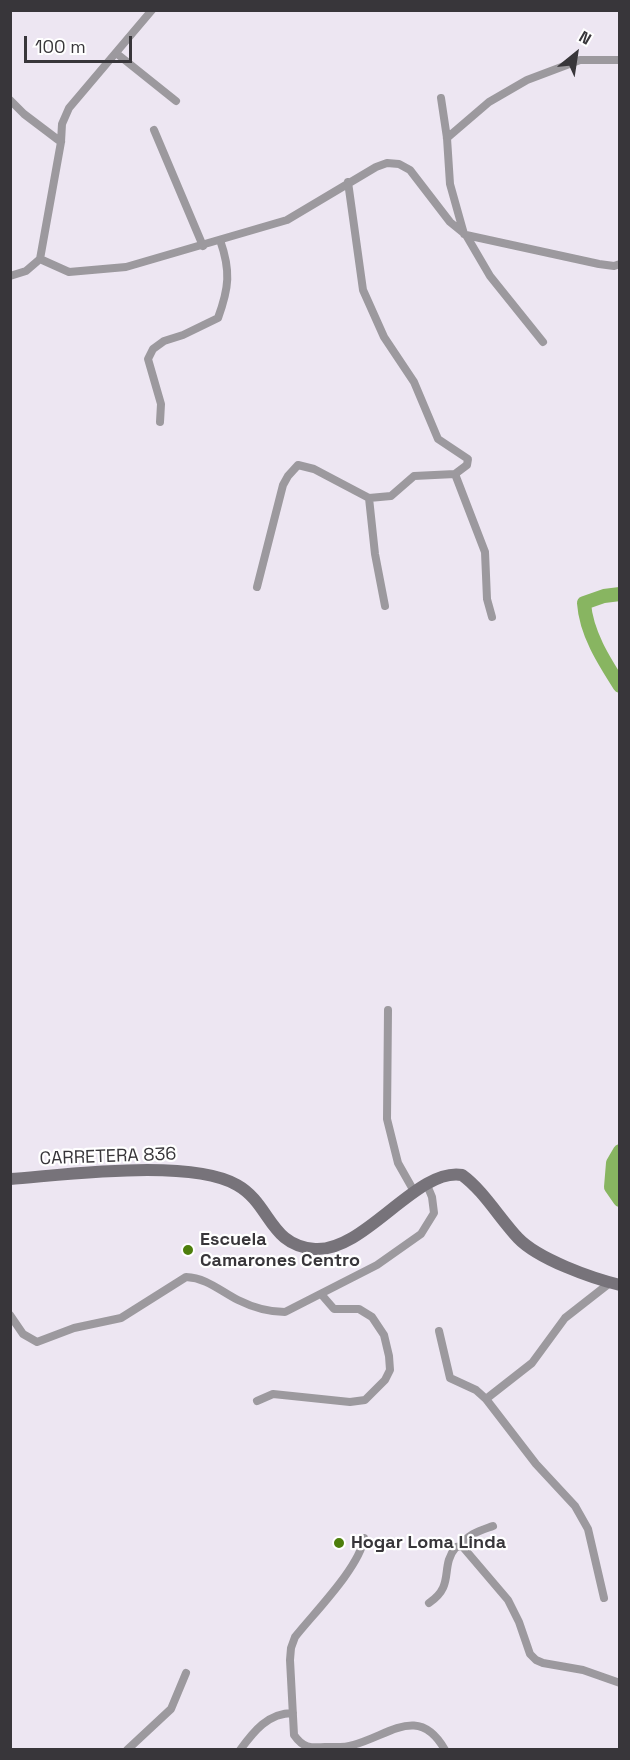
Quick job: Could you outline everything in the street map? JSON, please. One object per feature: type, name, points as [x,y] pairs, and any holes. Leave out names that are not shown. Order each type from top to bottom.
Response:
[{"type":"street","points":[[10,276],[26,271],[40,259],[61,142],[62,124],[69,108],[152,10]]},
{"type":"street","points":[[116,53],[176,101]]},
{"type":"street","points":[[447,138],[489,102],[527,80],[580,60],[620,60]]},
{"type":"street","points":[[441,98],[447,138],[450,184],[465,234],[490,276],[543,342]]},
{"type":"street","points":[[10,100],[24,114],[61,142]]},
{"type":"street","points":[[154,130],[203,246]]},
{"type":"street","points":[[40,259],[69,272],[81,272],[126,267],[203,246],[287,220],[348,182],[387,163],[399,164],[410,170],[450,222],[465,234],[599,264],[614,266],[620,264]]},
{"type":"street","points":[[257,587],[283,486],[293,468],[298,465],[314,469],[369,498],[391,496],[414,477],[455,474],[467,465],[468,459],[463,454],[438,439],[414,382],[384,337],[363,290],[348,182]]},
{"type":"street","points":[[160,422],[161,404],[148,359],[153,350],[164,341],[183,335],[218,318],[225,298],[228,263],[220,240]]},
{"type":"street","points":[[455,474],[485,552],[487,599],[492,617]]},
{"type":"street","points":[[369,498],[375,555],[385,606]]},
{"type":"street","points":[[388,1010],[387,1119],[398,1163],[415,1193]]},
{"type":"street","name":"CARRETERA 836","points":[[10,1179],[130,1171],[176,1171],[220,1178],[248,1192],[271,1224],[287,1241],[315,1249],[330,1248],[350,1239],[426,1185],[447,1175],[462,1174],[518,1237],[536,1252],[582,1273],[615,1283]]},
{"type":"street","points":[[10,1315],[22,1334],[37,1342],[74,1328],[121,1318],[186,1277],[206,1281],[241,1302],[273,1312],[285,1312],[377,1265],[421,1234],[434,1214],[432,1197],[426,1185]]},
{"type":"street","points":[[486,1399],[532,1363],[565,1318],[615,1283]]},
{"type":"street","points":[[257,1401],[273,1394],[350,1402],[365,1401],[385,1380],[390,1370],[389,1356],[384,1335],[372,1317],[359,1309],[334,1309],[321,1294]]},
{"type":"street","points":[[439,1331],[450,1378],[476,1390],[486,1399],[536,1464],[575,1506],[588,1529],[604,1598]]},
{"type":"street","points":[[462,1546],[467,1538],[493,1526]]},
{"type":"street","points":[[364,1538],[363,1546],[344,1576],[295,1637],[291,1648],[294,1735],[300,1743],[309,1748],[351,1746],[405,1725],[420,1726],[432,1732],[445,1749]]},
{"type":"street","points":[[429,1603],[439,1596],[445,1586],[452,1552],[456,1547],[462,1546]]},
{"type":"street","points":[[462,1546],[508,1600],[519,1622],[530,1654],[536,1660],[583,1670],[620,1683]]},
{"type":"street","points":[[127,1749],[171,1709],[186,1673]]},
{"type":"street","points":[[240,1749],[253,1732],[273,1715],[293,1713]]},
{"type":"waterway","points":[[620,594],[604,596],[584,603],[592,636],[620,686]]},
{"type":"waterway","points":[[620,1151],[613,1163],[611,1187],[620,1200]]},
{"type":"place","name":"Escuela Camarones Centro","points":[[188,1250]]},
{"type":"place","name":"Hogar Loma Linda","points":[[339,1543]]}]
